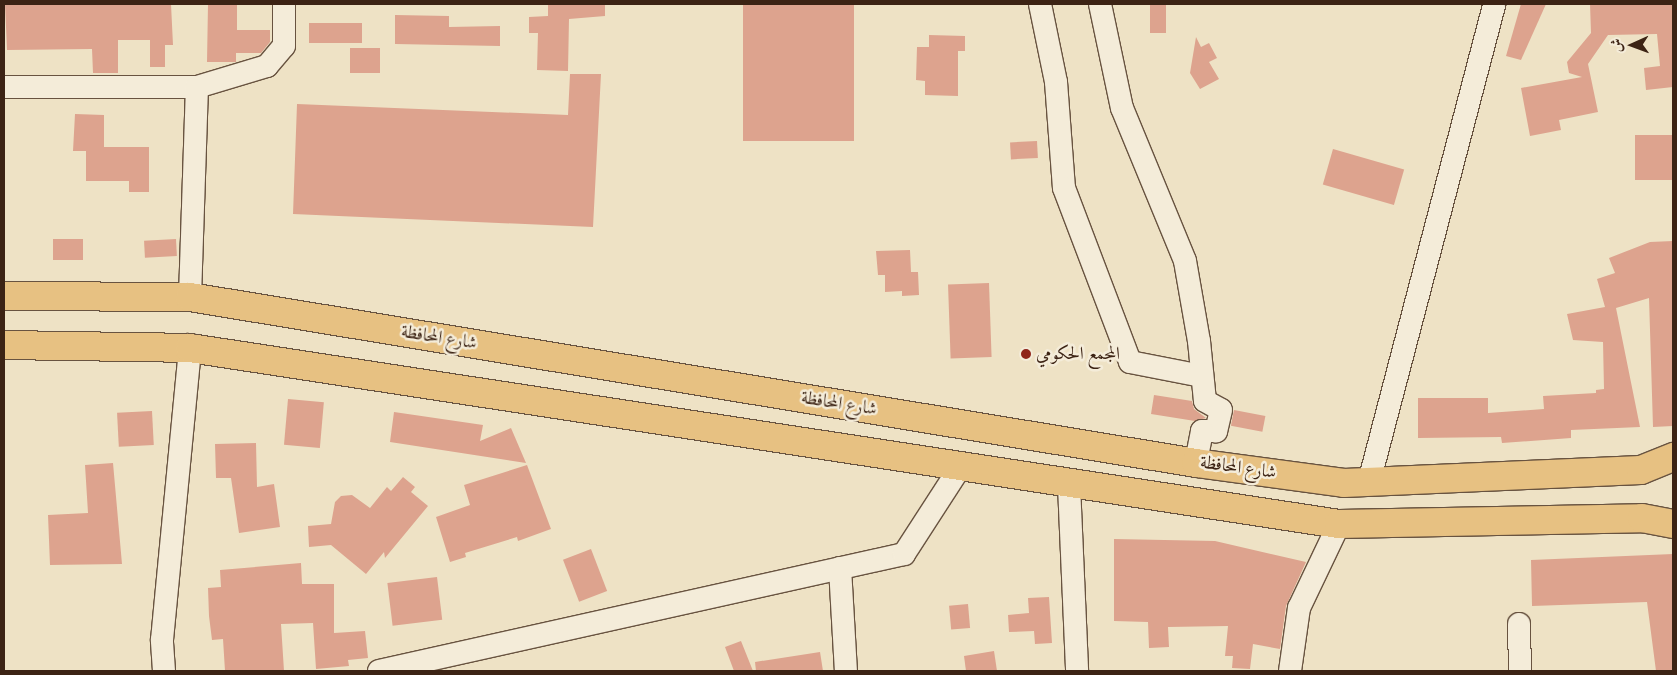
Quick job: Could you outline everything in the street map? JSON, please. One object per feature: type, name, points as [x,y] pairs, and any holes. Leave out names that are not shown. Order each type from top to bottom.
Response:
[{"type":"main road","name":"شارع المحافظة","points":[[4,296],[190,296],[1196,463],[1344,483],[1642,470],[1673,457]]},
{"type":"main road","points":[[4,345],[190,348],[961,466],[1070,485],[1339,524],[1642,518],[1673,524]]},
{"type":"main road","points":[[1189,502],[1196,463]]},
{"type":"street","points":[[4,86],[198,87],[267,66],[284,46],[284,4]]},
{"type":"street","points":[[1040,4],[1056,82],[1064,188],[1130,362],[1202,376]]},
{"type":"street","points":[[1100,4],[1122,108],[1185,261],[1204,401],[1221,410],[1216,431],[1202,431],[1196,463]]},
{"type":"street","points":[[1369,482],[1494,4]]},
{"type":"street","points":[[190,296],[198,87]]},
{"type":"street","points":[[164,671],[162,640],[190,348]]},
{"type":"street","points":[[379,671],[904,554],[961,466]]},
{"type":"street","points":[[1070,485],[1077,671]]},
{"type":"street","points":[[1290,671],[1299,608],[1339,524]]},
{"type":"street","points":[[840,568],[846,671]]},
{"type":"street","points":[[1518,624],[1520,671]]},
{"type":"building","points":[[5,4],[171,4],[173,45],[165,45],[165,67],[150,67],[150,40],[118,40],[118,73],[93,73],[92,49],[7,50]]},
{"type":"building","points":[[208,4],[237,4],[237,30],[270,30],[270,42],[261,53],[236,53],[236,62],[207,62]]},
{"type":"building","points":[[548,4],[605,4],[605,16],[569,19],[568,71],[537,70],[538,33],[529,33],[529,17],[548,16]]},
{"type":"building","points":[[743,4],[854,4],[854,141],[743,141]]},
{"type":"building","points":[[1150,4],[1166,4],[1166,33],[1150,33]]},
{"type":"building","points":[[1521,4],[1546,4],[1521,60],[1506,56]]},
{"type":"building","points":[[1590,4],[1673,4],[1673,87],[1646,90],[1644,68],[1660,66],[1657,34],[1608,35],[1588,64],[1598,112],[1559,120],[1561,130],[1530,136],[1521,88],[1582,77],[1569,73],[1567,62],[1591,33]]},
{"type":"building","points":[[395,15],[449,16],[449,27],[500,26],[500,46],[395,44]]},
{"type":"building","points":[[309,23],[362,23],[362,43],[309,43]]},
{"type":"building","points":[[929,35],[965,36],[965,51],[958,51],[958,96],[925,95],[925,81],[916,80],[917,47],[929,47]]},
{"type":"building","points":[[1196,37],[1201,47],[1209,43],[1217,58],[1209,62],[1219,79],[1200,89],[1190,73]]},
{"type":"building","points":[[350,48],[380,48],[380,73],[350,73]]},
{"type":"building","points":[[570,74],[601,74],[593,227],[293,214],[297,104],[568,115]]},
{"type":"building","points":[[75,114],[104,115],[104,147],[149,147],[149,192],[129,192],[129,181],[86,181],[86,151],[73,151]]},
{"type":"building","points":[[1635,135],[1673,135],[1673,180],[1635,180]]},
{"type":"building","points":[[1037,141],[1038,158],[1011,159],[1010,142]]},
{"type":"building","points":[[1333,149],[1404,169],[1394,205],[1323,185]]},
{"type":"building","points":[[53,239],[83,239],[83,260],[53,260]]},
{"type":"building","points":[[176,239],[177,256],[145,258],[144,241]]},
{"type":"building","points":[[1673,241],[1673,426],[1653,427],[1649,298],[1616,308],[1640,427],[1571,430],[1571,438],[1502,443],[1501,437],[1418,438],[1418,398],[1488,398],[1488,413],[1544,409],[1543,396],[1596,393],[1596,390],[1604,389],[1603,342],[1573,340],[1567,314],[1605,307],[1597,279],[1615,273],[1609,258],[1650,242]]},
{"type":"building","points":[[910,250],[911,272],[918,272],[919,295],[902,296],[902,291],[885,292],[885,275],[878,275],[876,251]]},
{"type":"building","points":[[989,283],[992,357],[951,358],[948,284]]},
{"type":"building","points":[[1154,395],[1192,401],[1194,409],[1206,418],[1195,421],[1151,414]]},
{"type":"building","points":[[288,399],[324,402],[320,448],[284,445]]},
{"type":"building","points":[[1234,410],[1265,416],[1262,432],[1231,426]]},
{"type":"building","points":[[152,411],[154,445],[119,447],[117,413]]},
{"type":"building","points":[[394,412],[483,425],[480,441],[511,428],[526,463],[390,442]]},
{"type":"building","points":[[256,443],[257,487],[274,484],[280,527],[239,533],[231,478],[216,478],[215,444]]},
{"type":"building","points":[[113,463],[122,564],[50,565],[48,515],[88,513],[85,465]]},
{"type":"building","points":[[527,465],[551,529],[518,541],[517,537],[465,553],[466,557],[450,562],[436,517],[470,505],[464,485]]},
{"type":"building","points":[[403,477],[415,487],[411,492],[428,506],[385,558],[384,552],[366,574],[331,545],[309,547],[308,526],[331,524],[335,502],[341,496],[352,495],[370,508],[387,487],[391,491]]},
{"type":"building","points":[[1114,539],[1215,541],[1306,562],[1286,606],[1280,649],[1253,644],[1250,669],[1232,668],[1233,656],[1225,656],[1228,626],[1168,627],[1169,647],[1149,648],[1148,622],[1114,621]]},
{"type":"building","points":[[591,549],[607,591],[579,602],[563,560]]},
{"type":"building","points":[[1673,554],[1673,671],[1656,671],[1647,602],[1532,606],[1531,560]]},
{"type":"building","points":[[301,563],[302,584],[334,584],[334,633],[365,631],[368,658],[348,660],[349,666],[316,669],[313,623],[281,624],[284,671],[225,671],[223,639],[212,640],[209,616],[208,588],[221,587],[220,570]]},
{"type":"building","points":[[437,577],[442,620],[393,626],[387,583]]},
{"type":"building","points":[[1049,597],[1052,643],[1035,644],[1034,631],[1009,632],[1008,615],[1029,613],[1028,598]]},
{"type":"building","points":[[968,604],[970,628],[951,630],[949,606]]},
{"type":"building","points":[[741,641],[753,671],[734,671],[725,647]]},
{"type":"building","points":[[994,651],[997,671],[966,671],[964,656]]},
{"type":"building","points":[[820,652],[823,671],[756,671],[755,662]]},
{"type":"place","name":"المجمع الحكومي","points":[[1026,354]]}]
